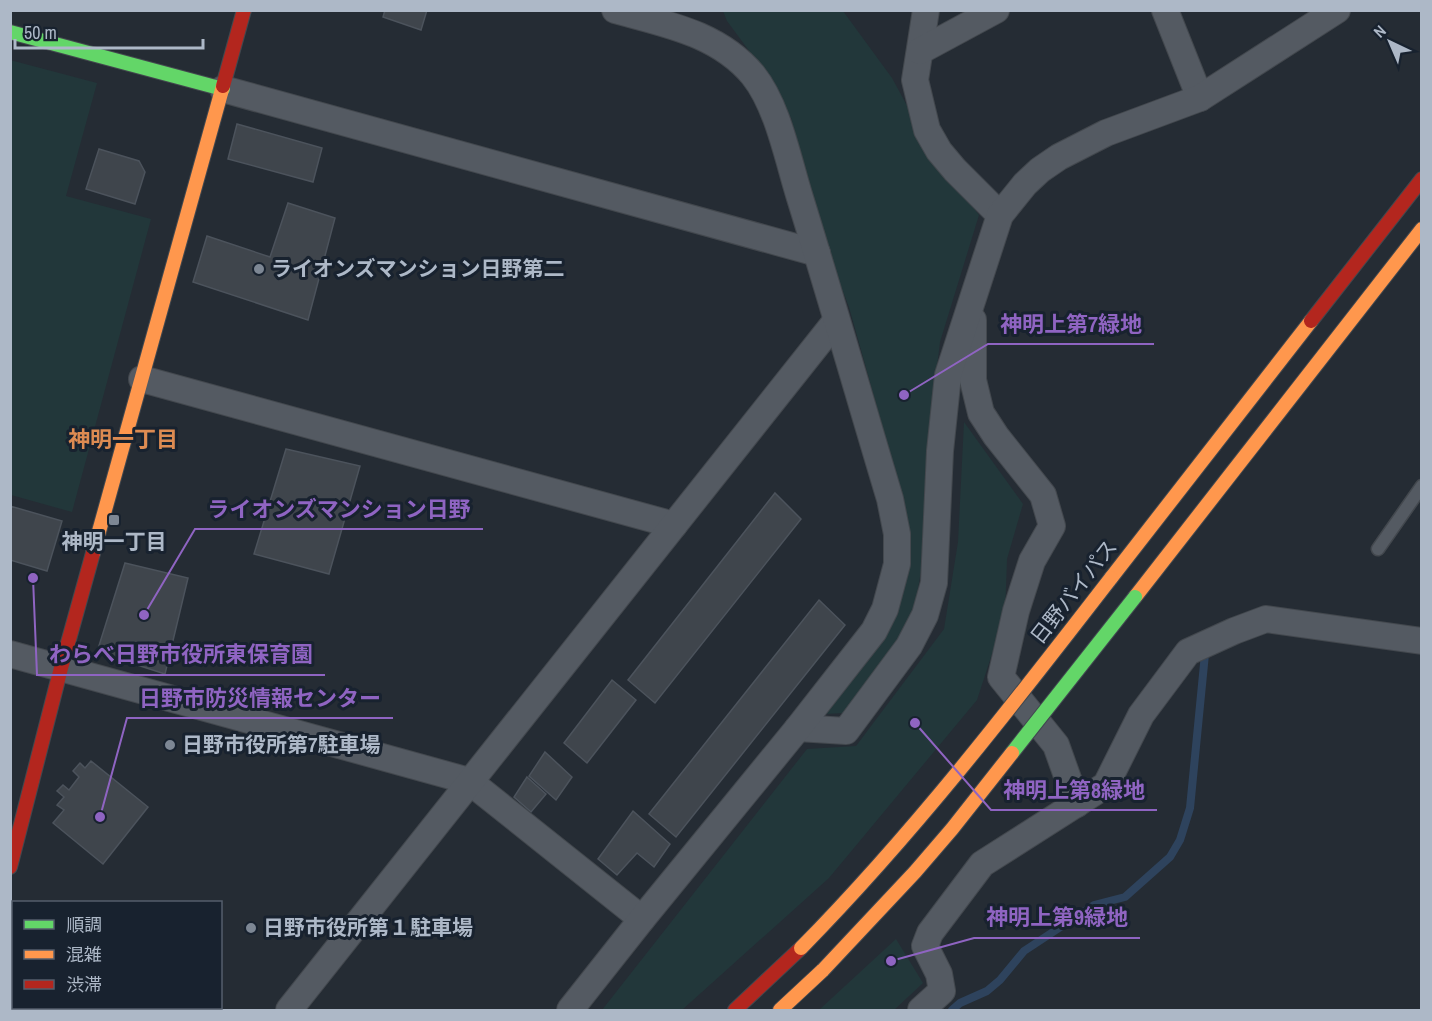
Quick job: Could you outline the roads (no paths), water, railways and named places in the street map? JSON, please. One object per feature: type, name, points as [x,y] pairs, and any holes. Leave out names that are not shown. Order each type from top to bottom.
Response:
[{"type":"main road","points":[[10,867],[62,668],[244,10]]},
{"type":"main road","points":[[10,32],[223,89]]},
{"type":"main road","name":"日野バイパス","points":[[735,1011],[860,887],[968,763],[1422,179]]},
{"type":"main road","points":[[780,1011],[823,970],[908,880],[952,829],[1422,229]]},
{"type":"street","points":[[570,1011],[874,631],[885,609],[897,564],[895,516],[817,253],[776,120],[766,95],[737,59],[712,41],[685,30],[615,10]]},
{"type":"street","points":[[926,10],[915,80],[927,130],[939,151],[955,170],[1000,214]]},
{"type":"street","points":[[920,51],[996,10]]},
{"type":"street","points":[[1165,10],[1200,98]]},
{"type":"street","points":[[798,728],[846,730],[909,646],[925,615],[934,583],[940,451],[948,375],[1000,214],[1024,184],[1059,157],[1106,133],[1200,98],[1337,10]]},
{"type":"street","points":[[223,89],[817,253]]},
{"type":"street","points":[[972,301],[973,381],[981,413],[996,436],[1043,495],[1052,526],[1032,561],[1016,610],[1001,677],[1056,745],[1077,804]]},
{"type":"street","points":[[289,1011],[469,781],[836,321]]},
{"type":"street","points":[[142,379],[674,525]]},
{"type":"street","points":[[921,1011],[942,991],[939,974],[925,946],[930,933],[982,864],[1106,785],[1141,716],[1188,652],[1266,619],[1422,641]]},
{"type":"street","points":[[10,654],[469,781],[642,919]]},
{"type":"lane","points":[[1378,549],[1422,486]]},
{"type":"waterway","points":[[952,1010],[960,1003],[987,991],[1000,980],[1024,951],[1094,905],[1125,897],[1170,857],[1180,840],[1190,808],[1205,654],[1209,652]]},
{"type":"place","name":"ライオンズマンション日野第二","points":[[259,269]]},
{"type":"place","name":"神明上第7緑地","points":[[904,395]]},
{"type":"place","name":"神明一丁目","points":[[114,520]]},
{"type":"place","name":"わらべ日野市役所東保育園","points":[[33,578]]},
{"type":"place","name":"ライオンズマンション日野","points":[[144,615]]},
{"type":"place","name":"神明上第8緑地","points":[[915,723]]},
{"type":"place","name":"日野市役所第7駐車場","points":[[170,745]]},
{"type":"place","name":"日野市防災情報センター","points":[[100,817]]},
{"type":"place","name":"日野市役所第１駐車場","points":[[251,928]]},
{"type":"place","name":"神明上第9緑地","points":[[891,961]]},
{"type":"district","name":"神明一丁目","points":[[123,439]]}]
